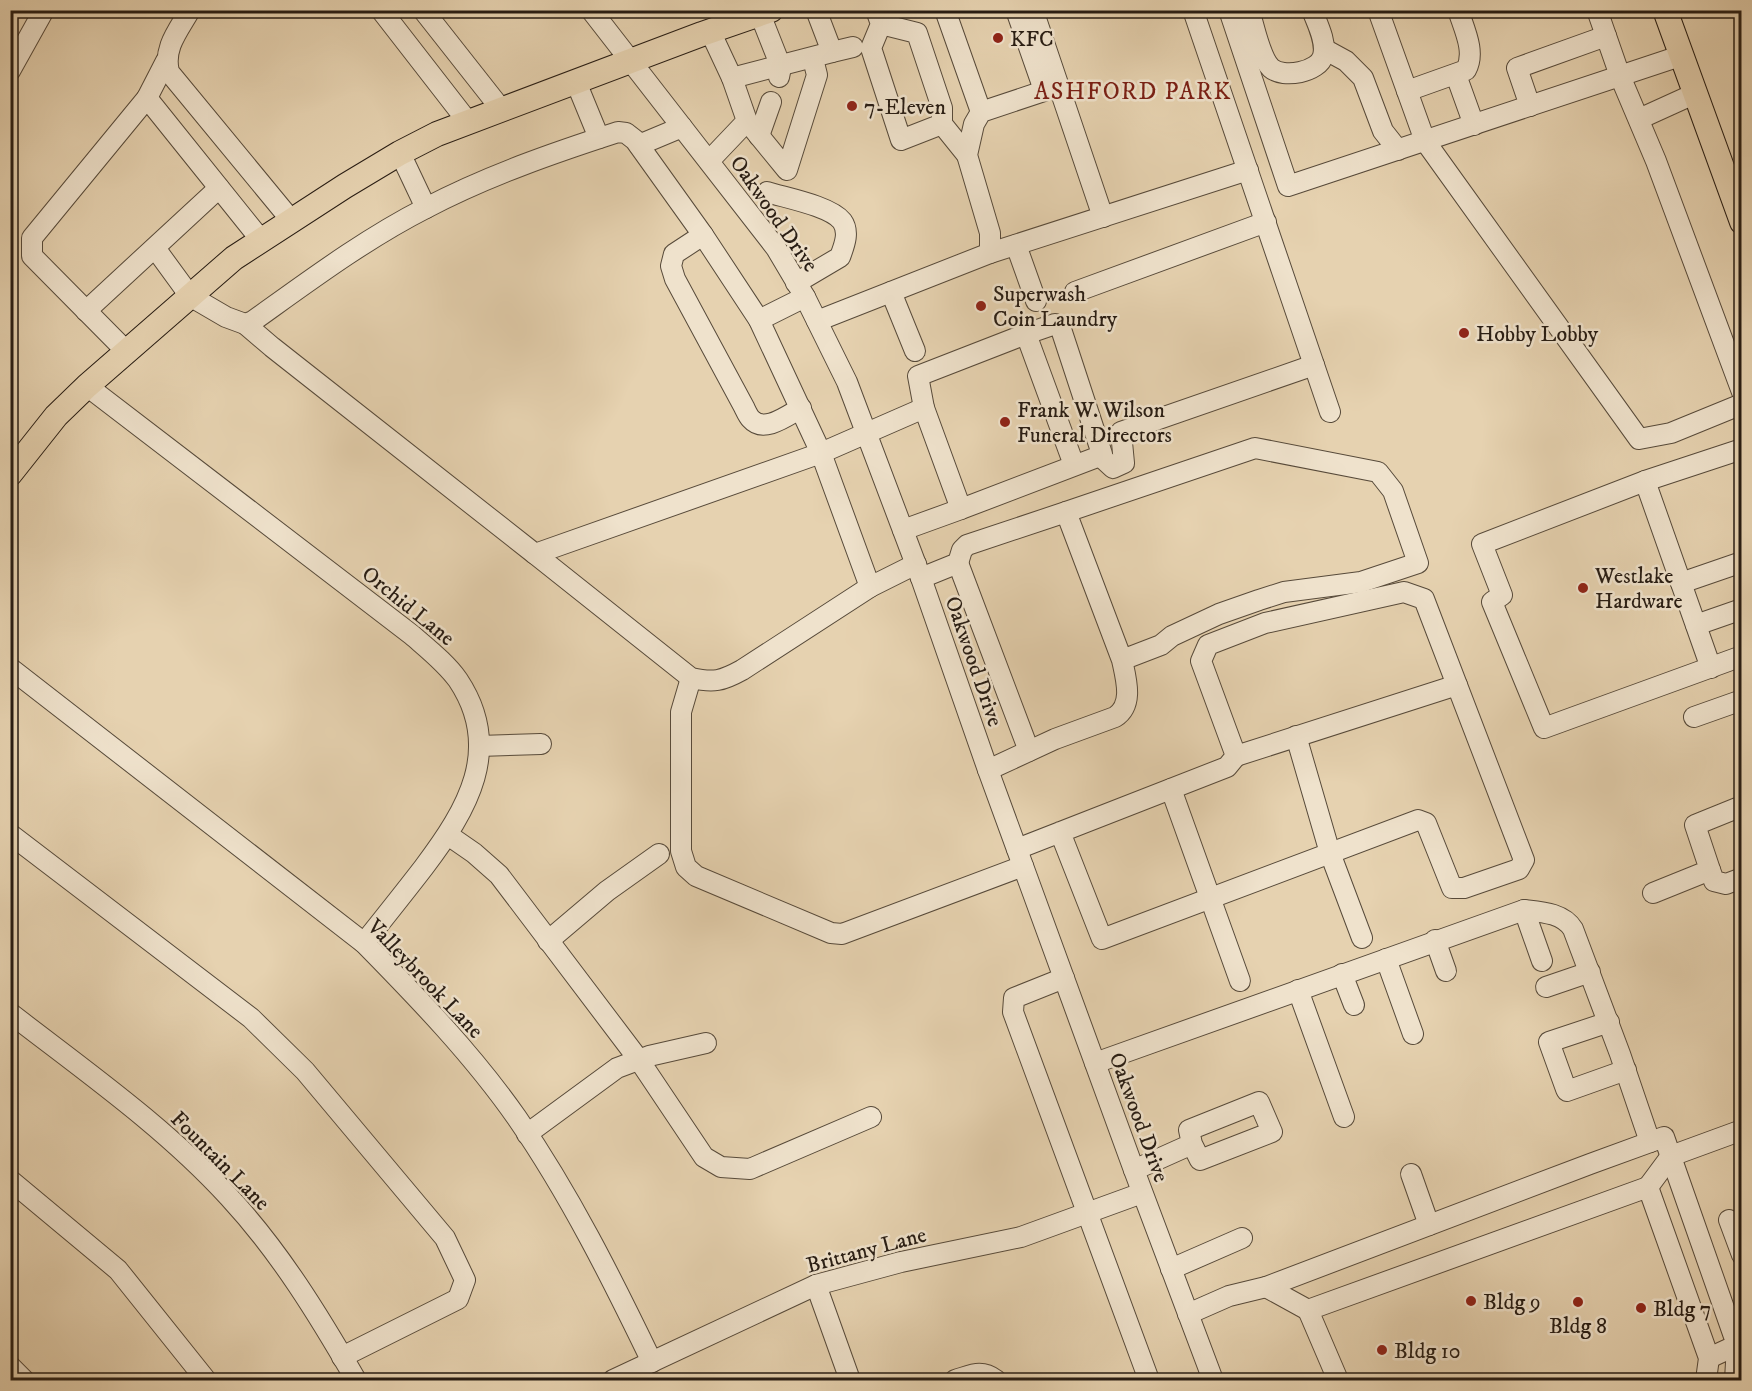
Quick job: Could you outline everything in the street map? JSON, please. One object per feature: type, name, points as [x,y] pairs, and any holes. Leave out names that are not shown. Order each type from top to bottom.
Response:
[{"type":"main road","points":[[1665,10],[1742,222]]},
{"type":"main road","points":[[10,474],[56,416],[87,386],[234,258],[400,153],[437,134],[710,31],[731,17],[765,12]]},
{"type":"street","points":[[10,71],[44,10]]},
{"type":"street","points":[[127,351],[32,256],[32,238],[147,98],[166,60],[168,49],[190,10]]},
{"type":"street","points":[[381,10],[468,122]]},
{"type":"street","points":[[423,10],[501,109]]},
{"type":"street","name":"Oakwood Drive","points":[[591,10],[776,248],[801,290],[847,382],[918,571],[1142,1192],[1213,1380]]},
{"type":"street","points":[[816,10],[832,52]]},
{"type":"street","points":[[945,10],[981,112]]},
{"type":"street","points":[[1016,10],[1051,88],[1103,217]]},
{"type":"street","points":[[1033,10],[1051,88]]},
{"type":"street","points":[[1193,10],[1330,412]]},
{"type":"street","points":[[1229,10],[1287,186],[1680,56]]},
{"type":"street","points":[[1249,10],[1266,62],[1272,69],[1288,75],[1317,66],[1323,58],[1321,35],[1312,10]]},
{"type":"street","points":[[1378,10],[1425,141],[1639,439],[1671,433],[1742,404]]},
{"type":"street","points":[[1407,91],[1466,70],[1470,63],[1470,48],[1458,10]]},
{"type":"street","points":[[1597,10],[1620,76],[1639,119],[1742,392]]},
{"type":"street","points":[[765,12],[779,74]]},
{"type":"street","points":[[942,124],[901,140],[871,48],[879,17],[918,33],[942,108],[942,124],[967,155],[990,233],[990,253]]},
{"type":"street","points":[[710,31],[732,78],[747,120],[787,170]]},
{"type":"street","points":[[1530,106],[1517,68],[1606,36]]},
{"type":"street","points":[[732,78],[779,74],[832,52],[853,47]]},
{"type":"street","points":[[1324,49],[1346,61],[1363,78],[1383,131],[1398,150]]},
{"type":"street","points":[[748,212],[787,170],[817,75],[813,59]]},
{"type":"street","points":[[166,60],[169,72],[291,220]]},
{"type":"street","points":[[1456,75],[1474,125]]},
{"type":"street","points":[[576,82],[599,138]]},
{"type":"street","points":[[967,155],[974,124],[981,112],[1051,88]]},
{"type":"street","points":[[1639,119],[1694,94]]},
{"type":"street","points":[[147,98],[261,240]]},
{"type":"street","points":[[759,136],[771,102]]},
{"type":"street","points":[[709,161],[747,120]]},
{"type":"street","points":[[639,146],[682,128]]},
{"type":"street","points":[[245,324],[253,321],[373,238],[426,208],[511,169],[618,132],[626,133],[639,146],[703,235],[759,320],[821,453],[870,587]]},
{"type":"street","points":[[400,153],[426,208]]},
{"type":"street","points":[[817,321],[990,253],[1248,170]]},
{"type":"street","points":[[86,311],[219,188]]},
{"type":"street","points":[[759,320],[801,290],[840,257],[846,238],[843,222],[831,212],[767,192]]},
{"type":"street","points":[[1075,292],[1266,222]]},
{"type":"street","points":[[703,235],[674,254],[670,266],[751,419],[757,424],[769,424],[801,408]]},
{"type":"street","points":[[1016,245],[1036,301]]},
{"type":"street","points":[[155,248],[190,296],[226,317],[245,324],[691,678],[707,682],[723,680],[870,587],[918,571],[958,563]]},
{"type":"street","points":[[891,291],[915,351]]},
{"type":"street","points":[[961,509],[924,408],[918,379],[920,374],[1054,324],[1060,326],[1102,451],[1100,456]]},
{"type":"street","points":[[1026,334],[1074,465]]},
{"type":"street","points":[[1100,456],[1113,468],[1124,463],[1120,432],[1314,365]]},
{"type":"street","name":"Orchid Lane","points":[[87,386],[412,635],[457,678],[467,696],[475,716],[479,759],[465,806],[448,835],[364,943]]},
{"type":"street","points":[[535,554],[821,453],[924,408]]},
{"type":"street","points":[[1029,751],[958,563],[962,550],[967,545],[1255,448],[1378,472],[1393,491],[1418,563],[1361,582],[1284,592],[1259,600],[1219,614],[1172,636],[1161,645],[1122,660]]},
{"type":"street","points":[[1742,449],[1645,481],[1482,544],[1502,595],[1492,602],[1544,729],[1742,656]]},
{"type":"street","points":[[903,530],[1100,456]]},
{"type":"street","points":[[1645,481],[1711,668]]},
{"type":"street","points":[[988,770],[1115,717],[1123,712],[1126,706],[1126,677],[1122,660],[1066,512]]},
{"type":"street","points":[[1681,583],[1742,562]]},
{"type":"street","points":[[1060,832],[1101,939],[1418,820],[1426,823],[1452,888],[1464,888],[1519,869],[1524,860],[1424,599],[1404,592],[1264,623],[1208,645],[1201,661],[1236,756]]},
{"type":"street","points":[[1696,625],[1742,609]]},
{"type":"street","name":"Valleybrook Lane","points":[[10,668],[364,943],[414,994],[469,1057],[516,1118],[566,1194],[652,1362]]},
{"type":"street","points":[[691,678],[681,712],[681,851],[686,867],[696,876],[831,933],[842,933],[1020,857],[1060,832],[1227,767],[1236,756],[1457,684]]},
{"type":"street","points":[[1694,717],[1742,700]]},
{"type":"street","points":[[1296,736],[1330,853],[1362,938]]},
{"type":"street","points":[[479,746],[541,744]]},
{"type":"street","points":[[1171,789],[1240,981]]},
{"type":"street","points":[[1742,809],[1737,808],[1695,825],[1714,881],[1726,884],[1742,878]]},
{"type":"street","points":[[10,834],[251,1018],[305,1071],[445,1238],[465,1280],[458,1299],[342,1357]]},
{"type":"street","points":[[448,835],[474,853],[499,875],[639,1060],[704,1157],[721,1167],[750,1169],[871,1117]]},
{"type":"street","points":[[548,941],[607,891],[659,854]]},
{"type":"street","points":[[1653,893],[1710,870]]},
{"type":"street","points":[[1524,909],[1542,961]]},
{"type":"street","points":[[1095,1063],[1524,909],[1565,919],[1577,938],[1609,1022],[1650,1142]]},
{"type":"street","points":[[1435,940],[1446,971]]},
{"type":"street","points":[[1386,959],[1413,1034]]},
{"type":"street","points":[[1546,987],[1590,972]]},
{"type":"street","points":[[1342,974],[1354,1005]]},
{"type":"street","points":[[1064,978],[1014,998],[1013,1012],[1149,1380]]},
{"type":"street","points":[[1298,990],[1344,1117]]},
{"type":"street","name":"Fountain Lane","points":[[10,1013],[148,1122],[181,1150],[228,1196],[270,1245],[311,1305],[356,1380]]},
{"type":"street","points":[[1609,1022],[1549,1042],[1567,1092],[1626,1070]]},
{"type":"street","points":[[527,1134],[617,1068],[706,1043]]},
{"type":"street","points":[[1308,1310],[1648,1187],[1671,1156],[1742,1130]]},
{"type":"street","points":[[1188,1314],[1229,1296],[1266,1287],[1664,1137],[1739,1344],[1735,1380]]},
{"type":"street","points":[[1134,1170],[1192,1144]]},
{"type":"street","points":[[1411,1174],[1429,1225]]},
{"type":"street","points":[[10,1180],[118,1270],[206,1380]]},
{"type":"street","points":[[1648,1187],[1709,1358],[1706,1380]]},
{"type":"street","name":"Brittany Lane","points":[[613,1380],[816,1286],[901,1262],[1021,1237],[1142,1192]]},
{"type":"street","points":[[1729,1220],[1742,1255]]},
{"type":"street","points":[[1171,1269],[1242,1238]]},
{"type":"street","points":[[816,1286],[850,1380]]},
{"type":"street","points":[[1266,1287],[1308,1310],[1338,1380]]},
{"type":"street","points":[[1709,1358],[1739,1344]]},
{"type":"street","points":[[10,1366],[24,1380]]},
{"type":"street","points":[[955,1380],[978,1373],[987,1374],[996,1380]]},
{"type":"place","name":"KFC","points":[[998,38]]},
{"type":"place","name":"7-Eleven","points":[[852,106]]},
{"type":"place","name":"Superwash Coin Laundry","points":[[981,306]]},
{"type":"place","name":"Hobby Lobby","points":[[1464,333]]},
{"type":"place","name":"Frank W. Wilson Funeral Directors","points":[[1005,422]]},
{"type":"place","name":"Westlake Hardware","points":[[1583,588]]},
{"type":"place","name":"Bldg 9","points":[[1471,1301]]},
{"type":"place","name":"Bldg 8","points":[[1578,1302]]},
{"type":"place","name":"Bldg 7","points":[[1641,1308]]},
{"type":"place","name":"Bldg 10","points":[[1382,1350]]},
{"type":"district","name":"ASHFORD PARK","points":[[1133,91]]}]
